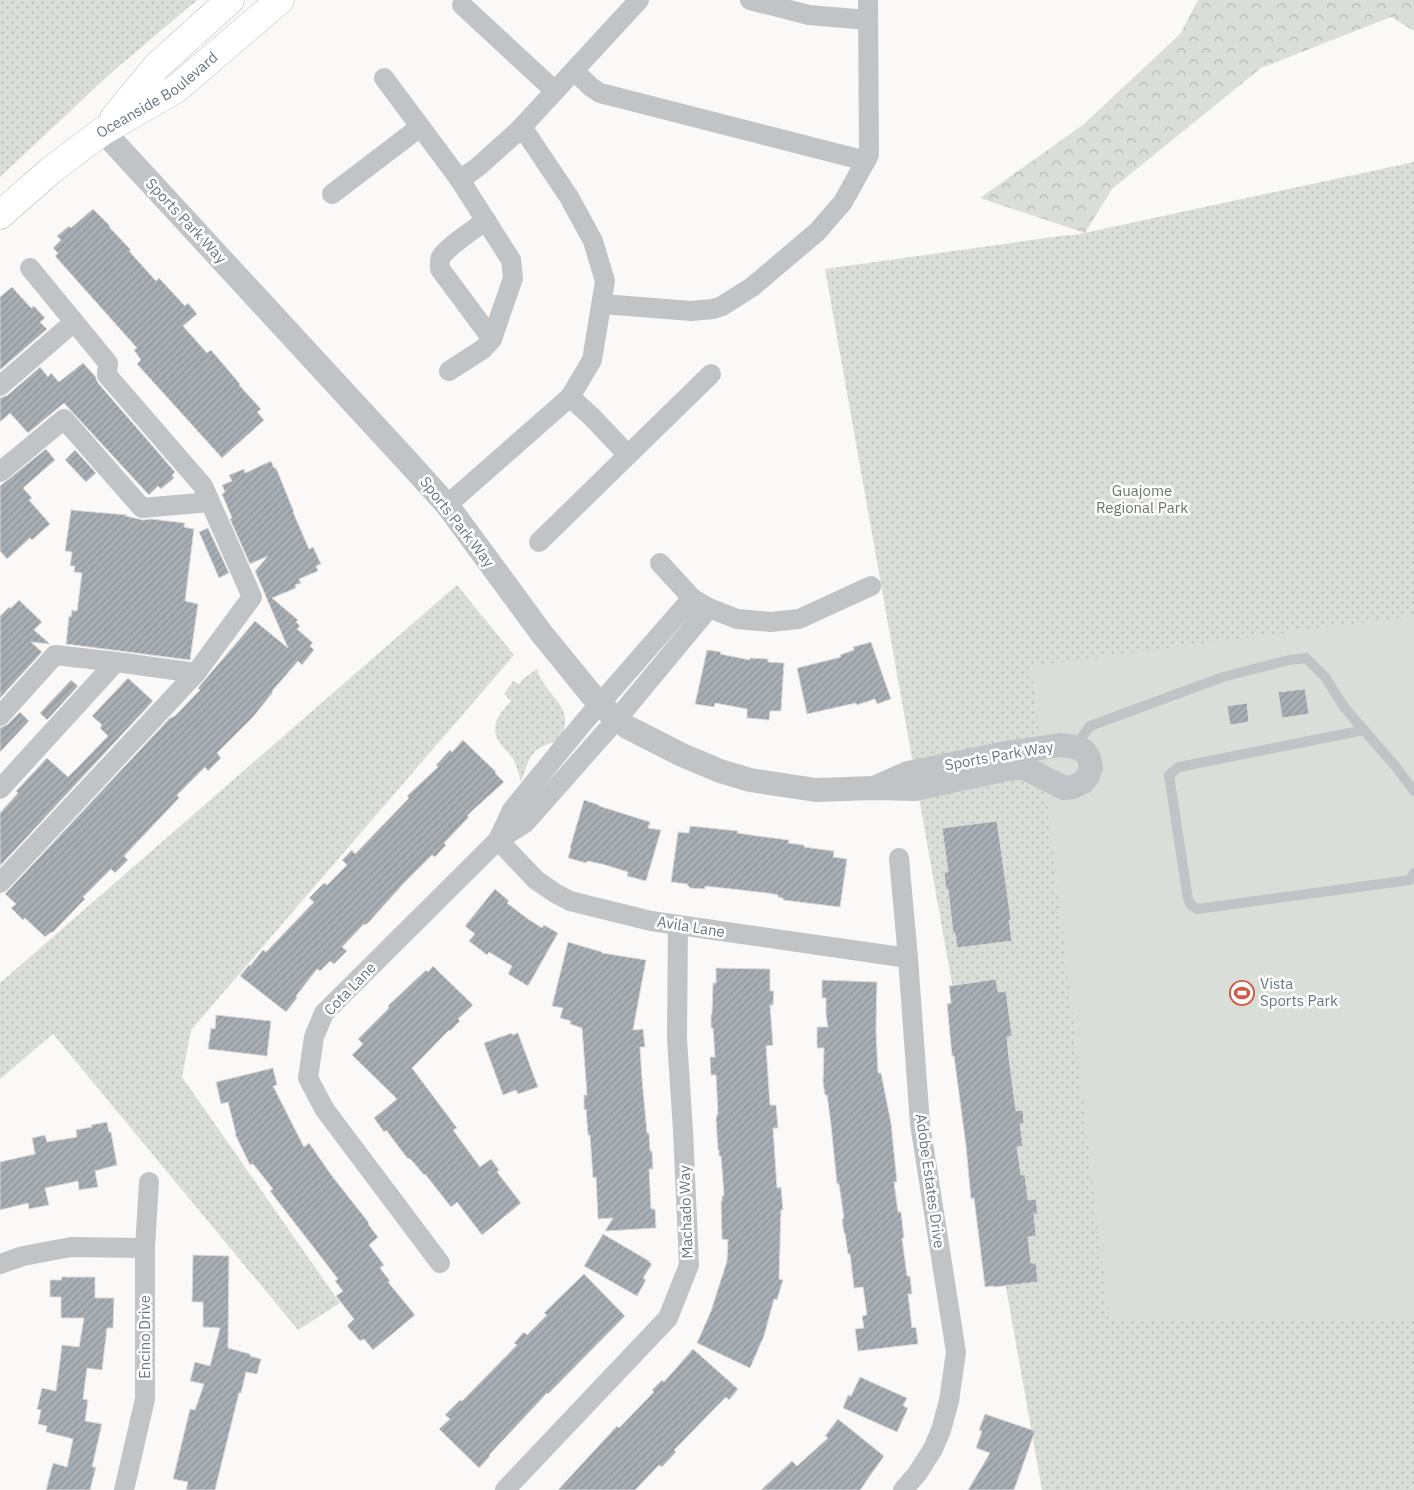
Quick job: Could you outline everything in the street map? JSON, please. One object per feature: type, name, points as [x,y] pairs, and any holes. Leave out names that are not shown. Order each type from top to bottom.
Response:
[{"type":"main road","name":"Oceanside Boulevard","points":[[103,132],[157,66],[230,0]]},
{"type":"main road","name":"Oceanside Boulevard","points":[[103,132],[176,89],[280,0]]},
{"type":"main road","points":[[0,215],[50,171],[103,132]]},
{"type":"street","points":[[750,0],[809,15],[868,20]]},
{"type":"street","points":[[602,304],[691,311],[713,309],[722,306],[752,287],[817,232],[843,202],[869,156],[868,0]]},
{"type":"street","points":[[460,180],[479,166],[522,127],[574,71],[629,4]]},
{"type":"street","points":[[462,5],[556,91]]},
{"type":"street","points":[[574,71],[591,87],[600,92],[866,161]]},
{"type":"street","points":[[384,78],[460,180],[511,260],[514,271],[514,278],[492,338],[483,349],[448,371]]},
{"type":"street","points":[[332,194],[420,127]]},
{"type":"street","points":[[447,505],[570,397],[592,360],[605,281],[593,241],[569,198],[522,127]]},
{"type":"street","name":"Sports Park Way","points":[[103,132],[447,505],[542,634],[599,704],[627,727],[682,756],[720,771],[750,780],[816,790],[914,789],[1007,769],[1026,768],[1064,788],[1073,787],[1083,782],[1088,776],[1091,767],[1084,751],[1075,747],[1060,745],[1006,753],[908,773],[874,788]]},
{"type":"street","points":[[486,220],[448,249],[442,257],[440,269],[492,338]]},
{"type":"street","points":[[0,883],[196,673],[252,597],[203,486],[107,375],[108,363],[30,268]]},
{"type":"street","points":[[0,386],[74,322]]},
{"type":"street","points":[[539,542],[711,374]]},
{"type":"street","points":[[570,397],[628,455]]},
{"type":"street","points":[[0,472],[64,419],[142,508],[210,502]]},
{"type":"street","points":[[660,562],[692,598],[709,608],[737,619],[771,622],[799,618],[871,586]]},
{"type":"street","name":"Cota Lane","points":[[498,840],[512,810],[599,704],[692,598]]},
{"type":"street","name":"Cota Lane","points":[[440,1262],[325,1110],[308,1078],[314,1037],[324,1013],[498,840],[525,823],[617,719],[709,608]]},
{"type":"street","points":[[0,716],[56,655],[196,673]]},
{"type":"street","points":[[0,789],[116,662]]},
{"type":"street","name":"Avila Lane","points":[[498,840],[536,880],[555,893],[570,900],[651,921],[908,958]]},
{"type":"street","name":"Adobe Estates Drive","points":[[899,858],[920,1124],[956,1352],[949,1401],[933,1449],[917,1474],[903,1490]]},
{"type":"street","name":"Machado Way","points":[[505,1490],[668,1318],[688,1265],[677,1039],[678,925]]},
{"type":"street","name":"Encino Drive","points":[[124,1490],[145,1399],[145,1248],[148,1182]]},
{"type":"street","points":[[0,1264],[23,1256],[71,1247],[145,1248]]},
{"type":"lane","points":[[1075,747],[1090,726],[1222,677],[1288,660],[1306,658],[1325,677],[1344,707],[1414,792]]},
{"type":"lane","points":[[1364,730],[1179,767],[1174,770],[1169,775],[1188,899],[1191,905],[1197,909],[1410,880],[1414,873]]},
{"type":"green space","points":[[0,0],[197,0],[111,73],[0,177]]},
{"type":"green space","points":[[1198,0],[1414,0],[1414,31],[1391,17],[1261,68],[1112,189],[1085,233],[980,198],[1084,124],[1180,34]]},
{"type":"green space","name":"Guajome Regional Park","points":[[1414,162],[1414,1490],[1042,1490],[825,269],[1075,235]]},
{"type":"green space","points":[[457,585],[514,655],[191,1030],[182,1077],[340,1303],[298,1330],[53,1034],[0,1079],[0,983]]},
{"type":"green space","name":"Vista Sports Park","points":[[1414,616],[1414,1319],[1109,1319],[1031,666]]},
{"type":"green space","points":[[537,669],[546,687],[563,710],[565,728],[560,740],[543,746],[533,754],[521,782],[514,760],[499,742],[495,730],[497,720],[511,701],[504,694],[513,681],[519,684]]},
{"type":"building","points":[[93,209],[131,250],[129,251],[156,281],[159,278],[185,306],[188,303],[197,314],[183,326],[207,353],[211,350],[261,409],[257,412],[264,420],[222,458],[137,364],[141,360],[134,350],[137,348],[55,256],[58,253],[53,248],[61,240],[57,236],[69,226],[71,228]]},
{"type":"building","points":[[12,287],[31,308],[34,306],[45,318],[40,322],[47,329],[0,370],[0,297]]},
{"type":"building","points":[[83,363],[175,472],[172,475],[174,478],[161,489],[158,486],[149,495],[64,403],[28,433],[10,413],[0,422],[0,398],[8,395],[40,367],[48,377],[51,373],[59,382]]},
{"type":"building","points":[[46,449],[55,460],[23,488],[32,498],[29,500],[50,524],[32,540],[30,538],[7,559],[0,551],[0,486]]},
{"type":"building","points":[[75,450],[96,473],[86,482],[65,460]]},
{"type":"building","points":[[271,461],[274,468],[276,468],[309,549],[313,547],[321,564],[316,566],[318,571],[299,579],[301,583],[295,585],[296,588],[272,598],[298,620],[296,622],[300,626],[297,629],[313,643],[310,646],[314,650],[302,665],[298,661],[253,717],[217,753],[221,758],[208,771],[205,767],[177,795],[179,798],[124,856],[128,860],[115,873],[111,869],[83,897],[85,899],[52,933],[45,937],[11,908],[16,904],[5,894],[170,718],[175,716],[200,690],[198,688],[255,621],[288,648],[255,571],[268,556],[250,564],[230,519],[232,518],[222,494],[225,492],[222,485],[232,481],[229,475],[244,469],[245,473]]},
{"type":"building","points":[[71,510],[127,515],[143,520],[151,519],[185,523],[184,527],[194,529],[185,601],[198,604],[190,660],[66,644],[69,616],[71,617],[72,610],[77,611],[82,573],[74,572],[75,566],[70,566],[72,552],[65,551]]},
{"type":"building","points":[[208,528],[229,573],[219,578],[199,532]]},
{"type":"building","points":[[19,600],[42,622],[34,630],[50,644],[31,642],[42,652],[0,698],[0,616]]},
{"type":"building","points":[[871,642],[891,699],[877,704],[875,699],[857,705],[856,703],[807,714],[797,668],[841,657],[840,655],[854,650],[853,647]]},
{"type":"building","points":[[707,650],[750,660],[750,658],[768,659],[768,662],[784,663],[781,711],[770,711],[769,720],[747,718],[747,709],[715,703],[714,707],[695,704]]},
{"type":"building","points":[[128,678],[153,701],[0,866],[0,813],[18,793],[16,791],[47,758],[68,777],[108,736],[100,728],[102,725],[92,716]]},
{"type":"building","points":[[71,680],[78,686],[47,720],[40,713]]},
{"type":"building","points":[[1305,689],[1309,714],[1282,718],[1278,692]]},
{"type":"building","points":[[1247,703],[1249,722],[1230,725],[1227,706]]},
{"type":"building","points":[[20,712],[29,721],[0,752],[0,728],[8,724]]},
{"type":"building","points":[[463,740],[504,782],[467,816],[469,817],[444,843],[446,845],[435,857],[432,855],[368,923],[364,924],[342,947],[347,951],[334,964],[330,961],[320,971],[317,969],[286,1012],[240,976],[263,950],[266,952],[314,902],[309,898],[324,883],[327,885],[347,865],[342,860],[352,850],[355,854],[409,798],[407,796],[438,767],[436,765],[450,750],[452,752]]},
{"type":"building","points":[[584,800],[650,822],[648,828],[661,830],[646,881],[627,876],[628,872],[602,864],[587,861],[586,863],[568,858]]},
{"type":"building","points":[[997,821],[1011,920],[1009,920],[1012,941],[957,948],[955,933],[953,933],[948,889],[946,890],[944,872],[948,872],[942,828]]},
{"type":"building","points":[[690,826],[738,831],[737,833],[789,840],[788,843],[804,845],[804,847],[834,851],[833,857],[847,859],[840,907],[783,900],[778,895],[767,893],[705,886],[705,889],[690,888],[687,884],[671,882],[678,832],[689,833]]},
{"type":"building","points":[[495,889],[509,901],[507,903],[528,919],[542,928],[544,925],[558,933],[528,986],[508,974],[512,966],[489,952],[487,955],[469,941],[475,934],[465,926]]},
{"type":"building","points":[[568,942],[602,953],[646,960],[633,1030],[643,1029],[645,1047],[640,1047],[642,1079],[647,1133],[649,1133],[650,1151],[652,1151],[653,1169],[649,1169],[651,1209],[655,1209],[656,1228],[605,1231],[613,1218],[598,1219],[596,1177],[593,1178],[590,1135],[588,1135],[586,1109],[584,1110],[584,1095],[587,1095],[582,1028],[570,1024],[571,1021],[560,1018],[563,1008],[552,1006]]},
{"type":"building","points":[[433,966],[473,1005],[458,1019],[460,1021],[412,1068],[457,1128],[453,1130],[480,1167],[491,1159],[499,1170],[497,1172],[521,1203],[482,1235],[457,1202],[451,1207],[425,1174],[408,1159],[386,1130],[384,1132],[374,1118],[397,1099],[352,1055],[363,1044],[358,1039],[389,1008],[388,1006],[426,970],[428,972]]},
{"type":"building","points":[[716,968],[770,969],[770,991],[774,991],[773,1005],[770,1005],[773,1045],[766,1046],[770,1105],[776,1105],[778,1128],[773,1128],[777,1188],[781,1187],[783,1210],[781,1210],[779,1279],[783,1280],[777,1300],[774,1299],[764,1336],[750,1368],[697,1343],[711,1311],[727,1261],[728,1240],[722,1239],[721,1201],[722,1196],[724,1196],[721,1156],[719,1156],[718,1150],[716,1075],[711,1075],[710,1057],[715,1057],[711,1014],[713,983],[716,983]]},
{"type":"building","points":[[996,979],[998,992],[1006,991],[1012,1036],[1007,1037],[1016,1111],[1023,1110],[1024,1124],[1020,1124],[1023,1146],[1017,1147],[1021,1175],[1025,1175],[1028,1200],[1036,1199],[1038,1214],[1034,1214],[1036,1236],[1028,1237],[1031,1263],[1036,1263],[1038,1282],[985,1287],[974,1198],[971,1199],[966,1146],[954,1056],[952,1056],[947,1004],[951,1003],[949,986]]},
{"type":"building","points":[[822,980],[877,982],[876,1031],[878,1073],[881,1073],[891,1123],[897,1182],[894,1182],[898,1212],[901,1212],[907,1276],[910,1276],[912,1294],[908,1294],[912,1328],[916,1327],[918,1344],[858,1351],[855,1329],[864,1328],[862,1316],[867,1315],[863,1287],[854,1288],[850,1254],[848,1254],[844,1233],[842,1219],[844,1218],[839,1184],[837,1184],[827,1095],[825,1095],[823,1082],[824,1048],[817,1048],[817,1027],[828,1027],[826,998],[822,998]]},
{"type":"building","points":[[216,1015],[271,1021],[267,1056],[208,1049],[211,1028],[215,1029]]},
{"type":"building","points":[[512,1033],[512,1035],[518,1033],[538,1087],[518,1094],[516,1090],[503,1095],[484,1043]]},
{"type":"building","points":[[273,1068],[277,1085],[273,1086],[304,1147],[309,1143],[369,1223],[378,1237],[369,1245],[384,1265],[380,1268],[390,1281],[388,1282],[415,1315],[373,1350],[364,1339],[360,1341],[347,1326],[354,1319],[336,1296],[343,1291],[335,1281],[338,1279],[270,1191],[273,1189],[253,1164],[250,1165],[235,1134],[228,1102],[221,1104],[216,1082]]},
{"type":"building","points":[[107,1122],[109,1132],[111,1132],[117,1165],[95,1171],[98,1187],[79,1190],[78,1181],[45,1188],[49,1205],[29,1209],[28,1203],[0,1210],[0,1162],[35,1154],[32,1138],[45,1135],[47,1142],[77,1137],[76,1130]]},
{"type":"building","points":[[603,1234],[652,1264],[643,1278],[646,1280],[637,1296],[584,1266]]},
{"type":"building","points":[[193,1255],[229,1256],[228,1348],[261,1359],[257,1374],[246,1372],[215,1490],[186,1490],[188,1482],[173,1479],[190,1409],[195,1410],[204,1384],[190,1381],[195,1362],[210,1366],[220,1328],[203,1327],[203,1302],[192,1302]]},
{"type":"building","points":[[584,1274],[625,1316],[547,1393],[479,1468],[439,1429],[450,1419],[445,1415],[460,1400],[462,1401],[517,1345],[514,1343],[524,1332],[527,1335],[547,1315],[544,1313]]},
{"type":"building","points":[[61,1277],[95,1277],[95,1298],[114,1298],[113,1328],[107,1328],[102,1370],[87,1368],[83,1399],[88,1400],[85,1421],[102,1424],[92,1467],[96,1467],[90,1490],[46,1490],[53,1463],[67,1467],[73,1439],[46,1432],[47,1426],[38,1424],[41,1410],[37,1409],[42,1388],[56,1391],[62,1345],[79,1347],[84,1318],[61,1318],[61,1297],[50,1297],[50,1280],[62,1280]]},
{"type":"building","points":[[693,1349],[738,1389],[729,1400],[726,1397],[674,1450],[676,1452],[662,1467],[659,1465],[635,1490],[558,1490],[617,1426],[619,1428],[654,1392],[652,1390],[662,1380],[664,1382]]},
{"type":"building","points":[[860,1377],[907,1398],[903,1406],[908,1408],[897,1432],[843,1408],[848,1395],[851,1396]]},
{"type":"building","points":[[985,1414],[1035,1431],[1014,1490],[968,1490],[990,1453],[976,1448],[982,1431],[979,1430]]},
{"type":"building","points":[[838,1419],[884,1456],[860,1490],[761,1490],[792,1461],[797,1466],[828,1438],[825,1436]]},
{"type":"place","name":"Vista Sports Park","points":[[1242,993]]}]
